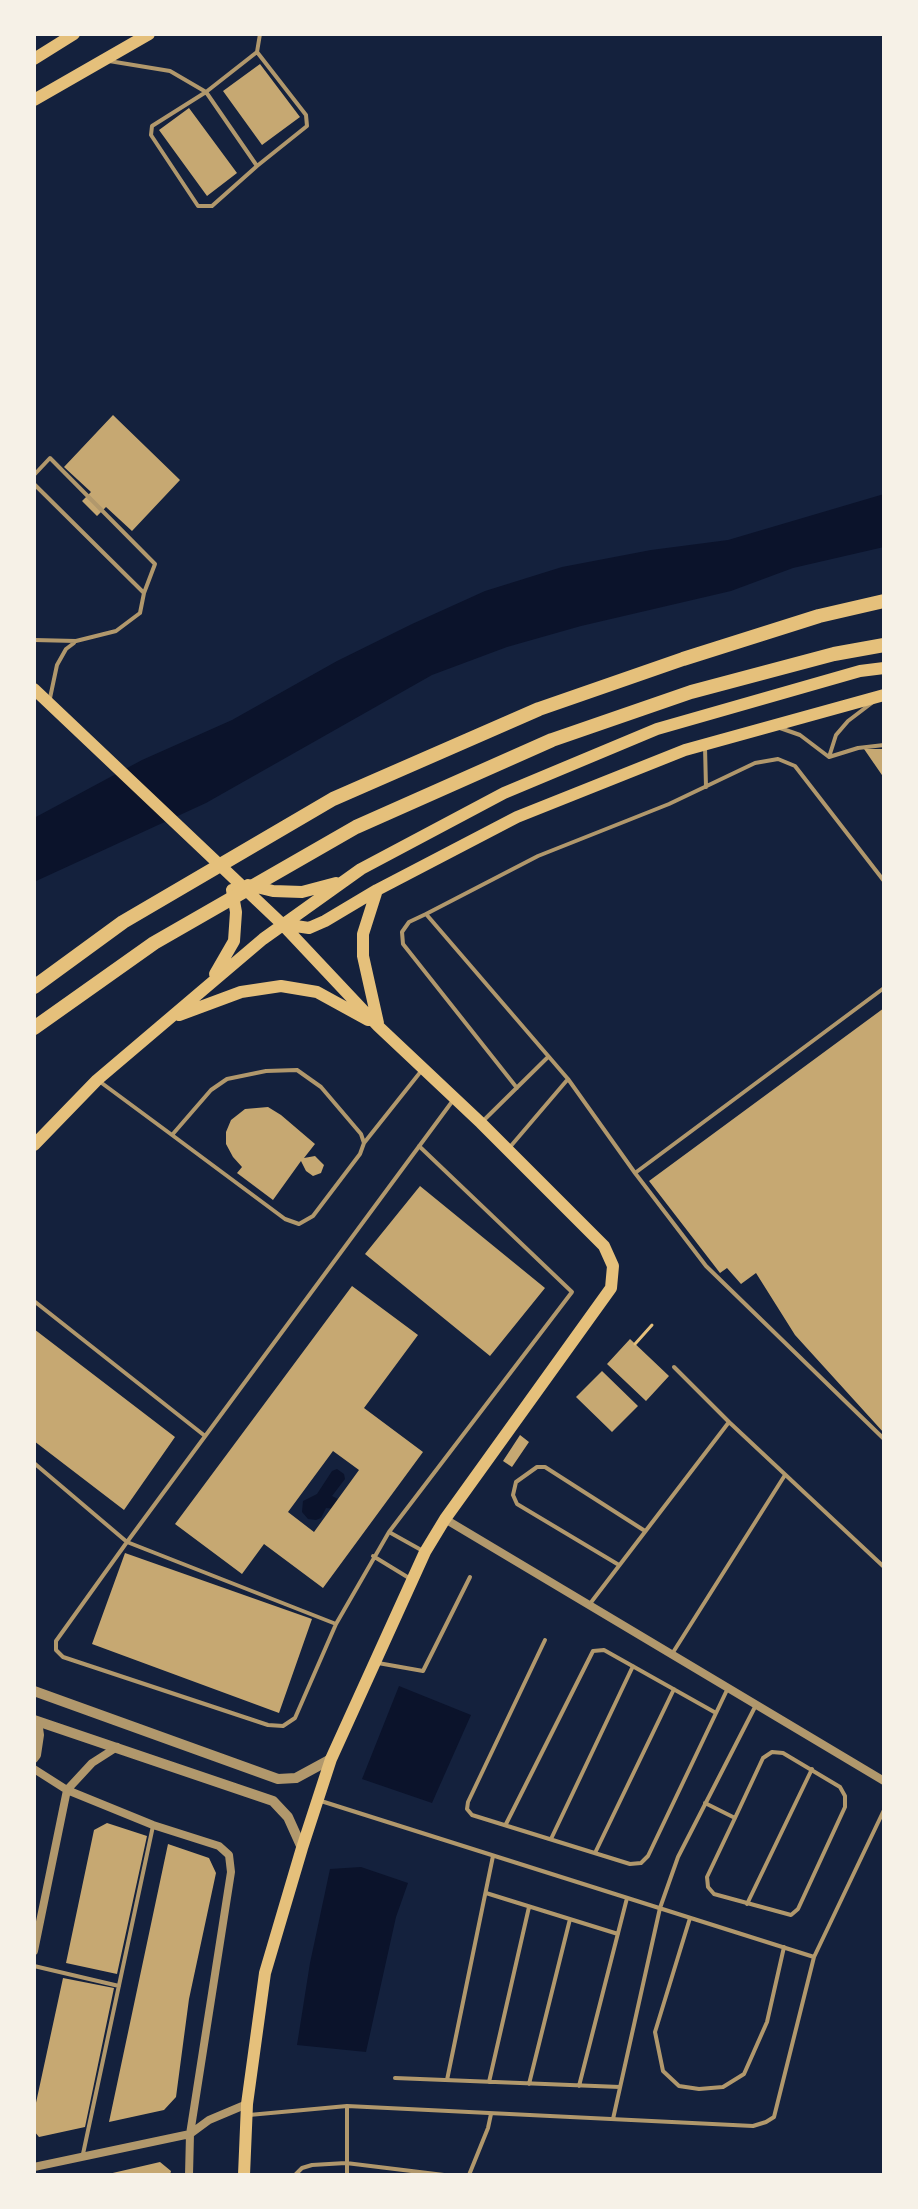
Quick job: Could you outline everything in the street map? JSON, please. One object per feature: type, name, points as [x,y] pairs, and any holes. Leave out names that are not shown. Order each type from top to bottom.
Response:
[{"type":"highway","points":[[34,987],[123,922],[333,799],[539,709],[789,626],[884,601]]},
{"type":"highway","points":[[34,1028],[154,943],[356,827],[552,740],[691,692],[834,654],[884,645]]},
{"type":"main road","points":[[37,56],[74,34]]},
{"type":"main road","points":[[34,100],[149,34]]},
{"type":"main road","points":[[34,1145],[97,1080],[168,1019],[282,924],[361,869],[504,793],[657,729],[860,671],[884,668]]},
{"type":"main road","points":[[34,689],[240,883],[378,1026],[509,1149],[604,1246],[613,1266],[611,1288],[445,1519],[425,1552],[331,1759],[265,1973],[247,2110],[244,2175]]},
{"type":"main road","points":[[282,924],[309,928],[517,817],[685,750],[884,695]]},
{"type":"main road","points":[[204,989],[234,941],[236,912],[229,873]]},
{"type":"main road","points":[[240,883],[273,891],[302,892],[343,881]]},
{"type":"main road","points":[[377,890],[363,934],[363,956],[378,1026]]},
{"type":"main road","points":[[168,1019],[241,992],[281,986],[317,992],[378,1026]]},
{"type":"street","points":[[445,1519],[884,1781]]},
{"type":"street","points":[[34,1691],[278,1779],[296,1778],[331,1759]]},
{"type":"street","points":[[36,1720],[273,1801],[288,1817],[302,1848]]},
{"type":"street","points":[[34,1759],[40,1735],[36,1720]]},
{"type":"street","points":[[34,1951],[67,1790],[92,1763],[117,1747]]},
{"type":"street","points":[[34,1769],[67,1790],[153,1825],[219,1846],[229,1855],[231,1872],[190,2134],[189,2175]]},
{"type":"street","points":[[34,2167],[190,2134],[209,2120],[247,2110]]},
{"type":"lane","points":[[257,52],[306,115],[307,126],[212,206],[198,206],[151,135],[152,126],[206,92],[257,52],[260,34]]},
{"type":"lane","points":[[102,60],[170,71],[206,92],[257,166]]},
{"type":"lane","points":[[34,475],[50,458],[155,564],[140,613],[116,631],[76,641],[34,640]]},
{"type":"lane","points":[[34,484],[144,593]]},
{"type":"lane","points":[[51,706],[52,682],[57,665],[66,649],[76,641]]},
{"type":"lane","points":[[829,757],[836,735],[848,721],[884,695]]},
{"type":"lane","points":[[767,728],[786,729],[800,735],[829,757]]},
{"type":"lane","points":[[704,745],[706,787]]},
{"type":"lane","points":[[829,757],[858,748],[884,745]]},
{"type":"lane","points":[[517,1088],[403,944],[402,932],[409,922],[538,856],[706,787],[755,763],[778,759],[795,766],[884,881]]},
{"type":"lane","points":[[426,914],[568,1079],[635,1173],[713,1273],[884,1439]]},
{"type":"lane","points":[[635,1173],[884,988]]},
{"type":"lane","points":[[481,1123],[548,1056]]},
{"type":"lane","points":[[97,1080],[285,1219],[299,1224],[313,1216],[360,1154],[364,1143],[423,1068]]},
{"type":"lane","points":[[172,1135],[211,1090],[227,1079],[266,1071],[297,1070],[321,1087],[361,1134],[364,1143]]},
{"type":"lane","points":[[509,1149],[568,1079]]},
{"type":"lane","points":[[419,1146],[572,1292],[373,1556],[336,1624],[295,1718],[283,1726],[268,1725],[63,1657],[56,1650],[56,1641],[127,1542],[419,1146],[455,1098]]},
{"type":"lane","points":[[34,1301],[205,1436]]},
{"type":"lane","points":[[674,1367],[884,1567]]},
{"type":"lane","points":[[589,1605],[729,1422]]},
{"type":"lane","points":[[34,1463],[127,1542],[336,1624]]},
{"type":"lane","points":[[619,1565],[517,1504],[513,1495],[516,1482],[537,1467],[545,1467],[645,1531]]},
{"type":"lane","points":[[672,1654],[785,1475]]},
{"type":"lane","points":[[389,1532],[425,1552]]},
{"type":"lane","points":[[373,1556],[412,1580]]},
{"type":"lane","points":[[375,1662],[423,1671],[470,1577]]},
{"type":"lane","points":[[545,1640],[467,1809],[472,1815],[630,1864],[641,1863],[648,1856],[728,1687]]},
{"type":"lane","points":[[506,1825],[593,1651],[604,1650],[716,1713]]},
{"type":"lane","points":[[551,1839],[633,1666]]},
{"type":"lane","points":[[595,1853],[674,1689]]},
{"type":"lane","points":[[613,2119],[660,1908],[678,1857],[756,1704]]},
{"type":"lane","points":[[772,1752],[783,1753],[812,1769],[840,1787],[845,1796],[845,1807],[798,1909],[791,1915],[714,1894],[708,1887],[707,1877],[735,1818],[763,1758],[772,1752]]},
{"type":"lane","points":[[747,1904],[812,1769]]},
{"type":"lane","points":[[318,1801],[814,1957]]},
{"type":"lane","points":[[705,1803],[735,1818]]},
{"type":"lane","points":[[247,2110],[347,2106],[753,2126],[774,2117],[814,1957],[884,1810]]},
{"type":"lane","points":[[83,2157],[153,1825]]},
{"type":"lane","points":[[447,2080],[493,1856]]},
{"type":"lane","points":[[486,1893],[618,1934]]},
{"type":"lane","points":[[579,2086],[627,1898]]},
{"type":"lane","points":[[489,2082],[529,1907]]},
{"type":"lane","points":[[690,1918],[655,2032],[663,2071],[679,2086],[699,2089],[723,2087],[744,2074],[767,2022],[784,1947]]},
{"type":"lane","points":[[529,2084],[570,1919]]},
{"type":"lane","points":[[34,1966],[119,1986]]},
{"type":"lane","points":[[395,2078],[620,2087]]},
{"type":"lane","points":[[347,2106],[347,2175]]},
{"type":"lane","points":[[469,2175],[491,2113]]},
{"type":"lane","points":[[295,2175],[302,2168],[312,2165],[346,2163],[392,2172],[444,2175]]},
{"type":"path","points":[[635,1344],[652,1325]]},
{"type":"water","points":[[884,494],[884,547],[793,568],[731,591],[581,626],[507,647],[432,675],[206,803],[34,882],[34,818],[142,760],[232,720],[337,661],[412,624],[485,591],[562,567],[651,550],[728,540]]},
{"type":"water","points":[[337,1469],[345,1479],[332,1496],[338,1499],[335,1509],[326,1508],[321,1518],[308,1519],[302,1512],[303,1501],[317,1494],[332,1471]]},
{"type":"water","points":[[399,1686],[471,1715],[432,1803],[362,1779]]},
{"type":"water","points":[[361,1867],[408,1883],[396,1917],[366,2052],[297,2045],[330,1869]]},
{"type":"building","points":[[260,64],[300,117],[262,145],[223,91]]},
{"type":"building","points":[[189,108],[237,173],[207,196],[159,130]]},
{"type":"building","points":[[113,415],[180,480],[132,531],[106,507],[97,516],[82,501],[91,492],[64,467]]},
{"type":"building","points":[[864,749],[884,749],[884,778]]},
{"type":"building","points":[[884,1008],[884,1433],[795,1335],[756,1273],[741,1284],[727,1268],[720,1273],[649,1181]]},
{"type":"building","points":[[268,1107],[315,1144],[304,1158],[315,1156],[324,1165],[321,1173],[313,1176],[301,1161],[273,1200],[237,1173],[242,1167],[226,1144],[226,1132],[231,1120],[245,1109]]},
{"type":"building","points":[[420,1186],[545,1288],[490,1356],[365,1254]]},
{"type":"building","points":[[352,1286],[418,1335],[364,1408],[423,1452],[323,1588],[264,1544],[242,1574],[175,1524]],"holes":[[[333,1451],[359,1470],[314,1532],[288,1512]]]},
{"type":"building","points":[[34,1329],[175,1437],[124,1510],[34,1441]]},
{"type":"building","points":[[630,1339],[669,1376],[646,1401],[607,1364]]},
{"type":"building","points":[[602,1371],[638,1406],[612,1432],[576,1397]]},
{"type":"building","points":[[520,1435],[529,1442],[512,1467],[503,1461]]},
{"type":"building","points":[[125,1553],[312,1619],[279,1713],[92,1644]]},
{"type":"building","points":[[107,1823],[147,1836],[117,1974],[66,1963],[94,1830]]},
{"type":"building","points":[[168,1844],[209,1858],[216,1873],[189,1999],[176,2097],[164,2110],[109,2122]]},
{"type":"building","points":[[63,1978],[114,1988],[85,2127],[39,2137],[34,2131],[34,2112]]},
{"type":"building","points":[[160,2162],[171,2171],[170,2175],[104,2175]]}]
